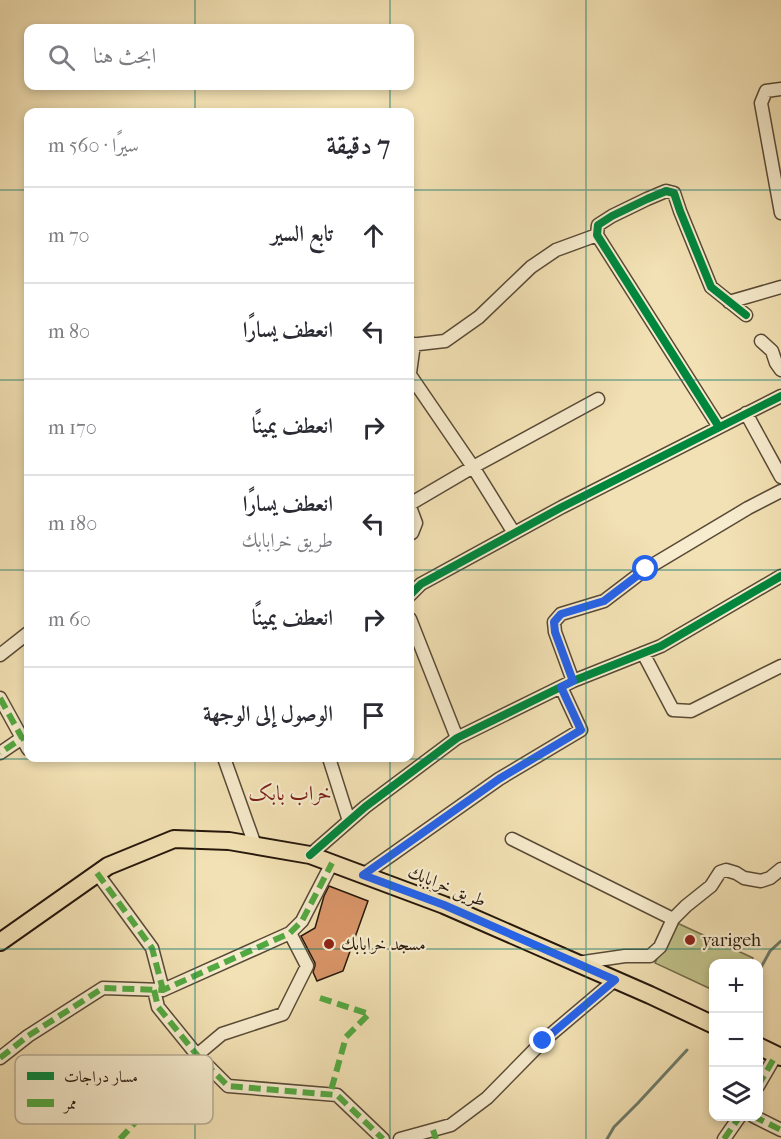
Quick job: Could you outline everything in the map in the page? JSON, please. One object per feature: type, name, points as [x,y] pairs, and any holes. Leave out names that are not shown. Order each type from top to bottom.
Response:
[{"type":"main road","name":"طريق خرابابك","points":[[0,942],[108,866],[174,839],[229,841],[310,855],[444,905],[709,1023]]},
{"type":"main road","points":[[763,1048],[779,1056]]},
{"type":"street","points":[[781,89],[766,91],[761,103],[781,213]]},
{"type":"street","points":[[719,427],[597,235],[598,225],[666,191],[674,193],[711,287],[746,315]]},
{"type":"street","points":[[414,344],[445,341],[479,317],[531,267],[556,250],[597,235]]},
{"type":"street","points":[[729,302],[781,287]]},
{"type":"street","points":[[761,341],[772,351],[781,370]]},
{"type":"street","points":[[414,380],[514,533]]},
{"type":"street","points":[[414,591],[421,584],[562,507],[781,396]]},
{"type":"street","points":[[414,503],[473,467],[598,399]]},
{"type":"street","points":[[746,413],[781,477]]},
{"type":"street","points":[[573,681],[555,632],[554,622],[561,614],[604,601],[646,569],[781,491]]},
{"type":"street","points":[[310,855],[365,807],[457,738],[573,681],[661,646],[781,576]]},
{"type":"street","points":[[414,629],[457,738]]},
{"type":"street","points":[[0,655],[24,636]]},
{"type":"street","points":[[643,653],[673,710],[691,711],[781,666]]},
{"type":"street","points":[[363,875],[499,779],[581,730],[561,687]]},
{"type":"street","points":[[0,698],[24,742]]},
{"type":"street","points":[[0,753],[22,738]]},
{"type":"street","points":[[225,762],[255,845]]},
{"type":"street","points":[[330,762],[349,820]]},
{"type":"street","points":[[512,839],[673,919]]},
{"type":"street","points":[[0,1058],[28,1036],[103,988],[159,990],[290,933],[302,921],[332,863]]},
{"type":"street","points":[[576,963],[624,956],[650,956],[660,946],[673,919],[711,886],[720,872],[726,870],[744,878],[761,881],[771,878],[781,869]]},
{"type":"street","points":[[97,873],[152,948],[159,990],[158,1007],[196,1055],[222,1034],[283,1014],[307,966],[290,933]]},
{"type":"street","points":[[400,1139],[435,1134],[451,1125],[487,1098],[543,1041],[615,980]]},
{"type":"street","points":[[763,1080],[779,1056]]},
{"type":"street","points":[[213,1071],[228,1086],[337,1095],[382,1139]]},
{"type":"street","points":[[724,1139],[737,1121]]},
{"type":"street","points":[[763,1121],[781,1130]]},
{"type":"green space","name":"yarigeh","points":[[675,922],[753,958],[709,959],[709,988],[655,963]]},
{"type":"building","points":[[329,886],[368,901],[343,971],[317,981],[313,972],[315,963],[301,936],[315,928]]},
{"type":"waterway","points":[[763,964],[770,951],[781,941]]},
{"type":"waterway","points":[[607,1139],[614,1127],[687,1050]]},
{"type":"marked path","points":[[363,875],[499,779],[581,730],[561,687]]},
{"type":"marked path","points":[[0,698],[22,738],[0,753]]},
{"type":"marked path","points":[[0,1058],[28,1036],[103,988],[163,990],[290,933],[302,921],[332,863]]},
{"type":"marked path","points":[[97,873],[152,948],[163,990]]},
{"type":"marked path","points":[[154,990],[158,1007],[197,1055]]},
{"type":"marked path","points":[[320,998],[369,1014],[346,1037],[330,1094]]},
{"type":"marked path","points":[[763,1077],[776,1055]]},
{"type":"marked path","points":[[213,1071],[228,1086],[337,1095],[383,1139]]},
{"type":"marked path","points":[[724,1139],[737,1121]]},
{"type":"marked path","points":[[763,1121],[781,1130]]},
{"type":"marked path","points":[[120,1139],[134,1124]]},
{"type":"marked path","points":[[433,1130],[436,1139]]},
{"type":"cycle path","points":[[719,427],[597,235],[598,225],[647,199],[666,191],[674,193],[711,287],[746,315]]},
{"type":"cycle path","points":[[414,591],[421,584],[562,507],[781,396]]},
{"type":"cycle path","points":[[310,855],[365,807],[457,738],[573,681],[661,646],[781,576]]},
{"type":"place","name":"yarigeh","points":[[690,940]]},
{"type":"place","name":"مسجد خرابابك","points":[[329,944]]},
{"type":"district","name":"خراب بابک","points":[[290,793]]},
{"type":"route","points":[[543,1041],[615,980],[444,905],[363,875],[499,779],[581,730],[561,687],[573,681],[555,632],[554,622],[561,614],[604,601],[646,569]]}]
